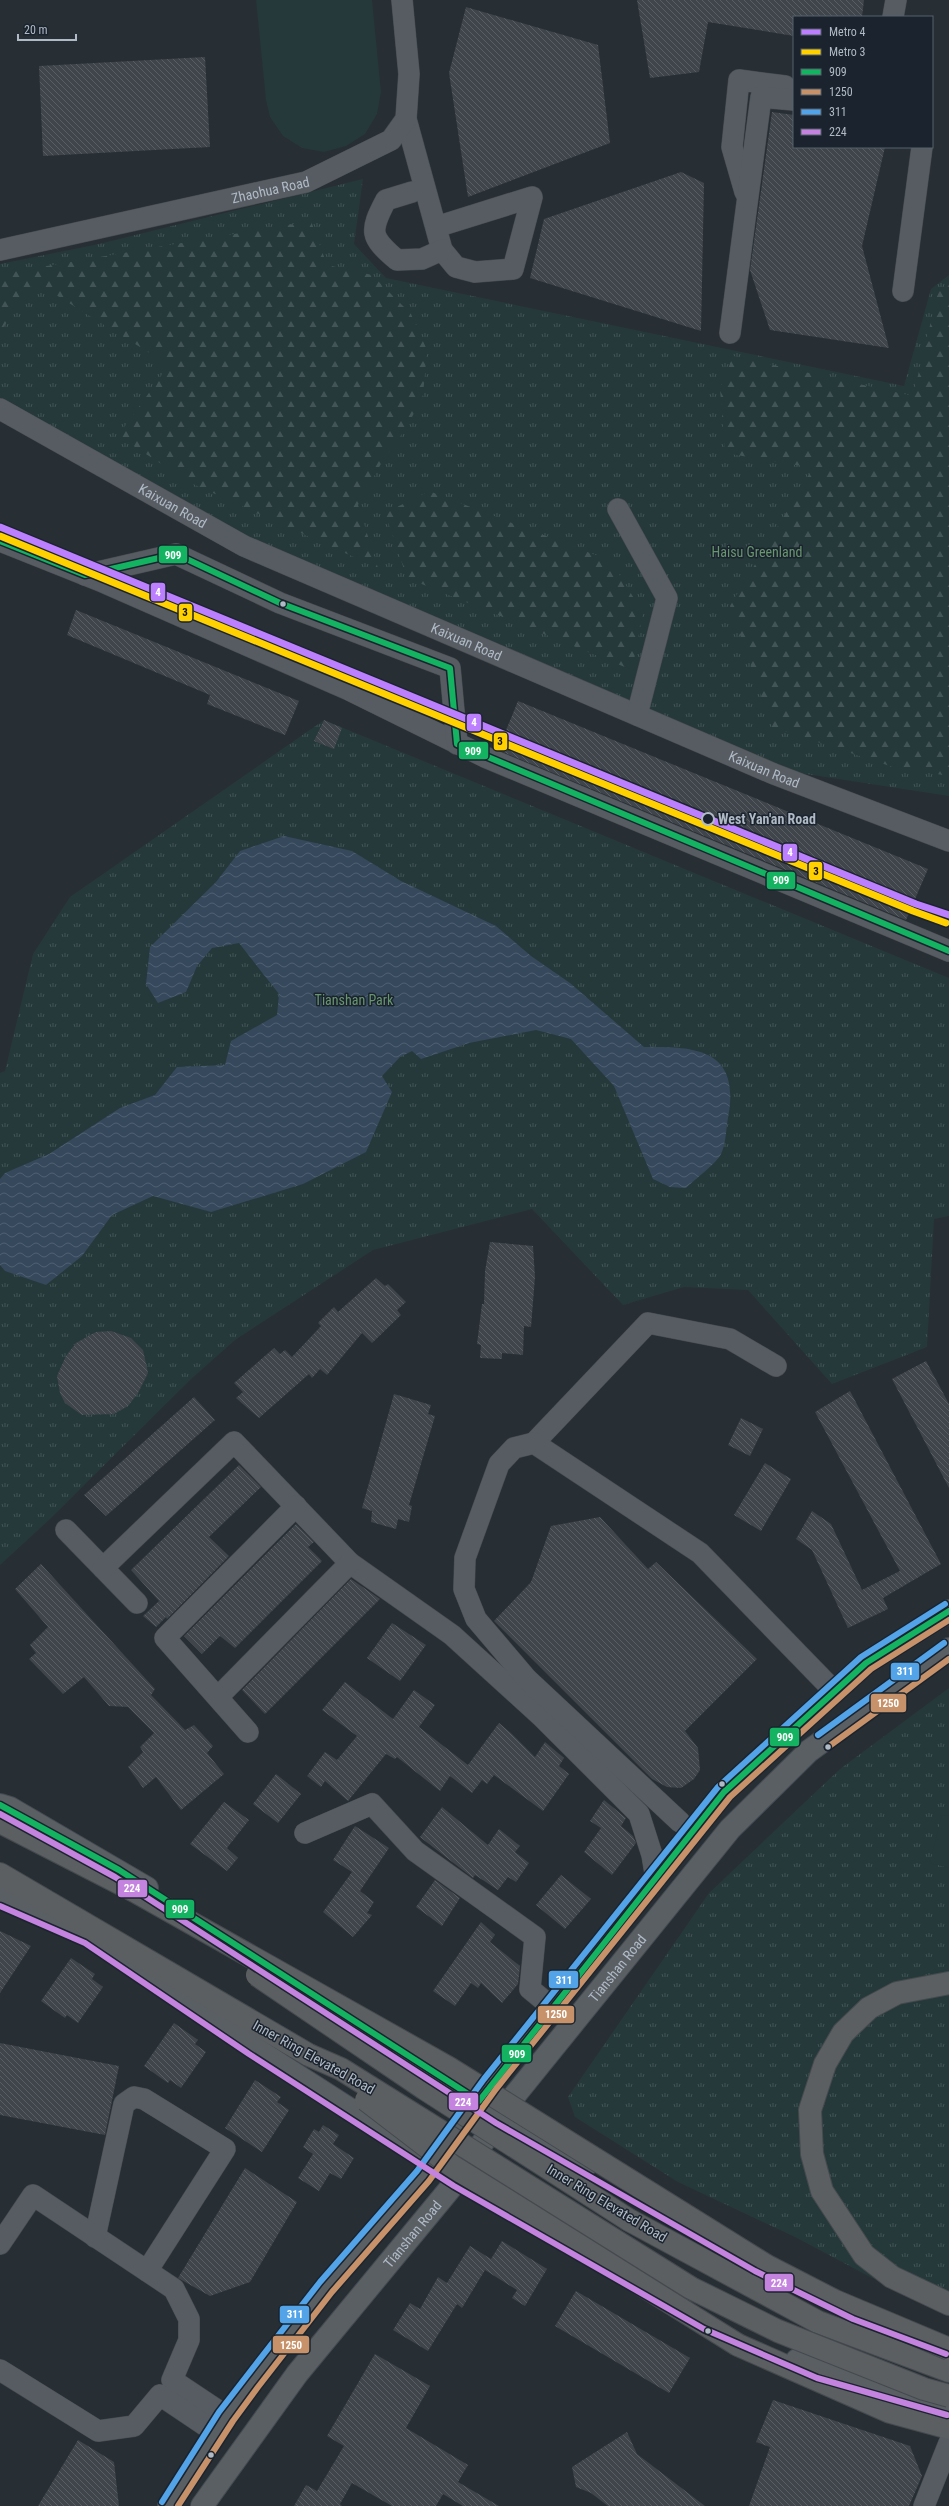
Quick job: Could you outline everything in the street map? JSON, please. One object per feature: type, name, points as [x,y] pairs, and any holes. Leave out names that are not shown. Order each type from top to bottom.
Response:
[{"type":"highway","name":"Inner Ring Elevated Road","points":[[0,1822],[131,1889],[425,2089],[629,2220],[818,2322],[949,2371]]},
{"type":"highway","name":"Inner Ring Elevated Road","points":[[0,1874],[309,2055],[340,2068],[691,2288],[778,2331],[924,2389],[949,2396]]},
{"type":"highway","points":[[131,1889],[449,2068],[767,2266],[834,2301],[949,2348]]},
{"type":"highway","points":[[949,1983],[897,1993],[869,2008],[843,2033],[825,2064],[810,2110],[812,2154],[822,2191],[864,2255],[892,2277],[949,2304]]},
{"type":"highway","points":[[309,2055],[452,2166],[738,2345],[890,2412],[949,2428]]},
{"type":"main road","name":"Tianshan Road","points":[[169,2506],[221,2424],[326,2287],[423,2176],[479,2101],[724,1792],[866,1663],[949,1611]]},
{"type":"main road","name":"Tianshan Road","points":[[202,2506],[297,2374],[458,2179],[500,2116],[730,1829],[809,1751],[949,1649]]},
{"type":"main road","points":[[0,1805],[119,1870],[479,2101],[500,2116],[759,2264],[857,2312],[949,2348]]},
{"type":"main road","points":[[0,1897],[89,1936],[253,2047],[458,2179],[708,2322],[819,2370],[949,2407]]},
{"type":"street","points":[[402,0],[409,74],[406,119],[442,250],[456,267],[475,272],[513,269],[532,197],[436,228]]},
{"type":"street","points":[[882,16],[884,0]]},
{"type":"street","points":[[893,16],[896,0]]},
{"type":"street","points":[[747,197],[732,147],[738,80],[793,87]]},
{"type":"street","points":[[730,332],[761,97],[793,100]]},
{"type":"street","name":"Zhaohua Road","points":[[0,250],[306,182],[391,140],[406,119]]},
{"type":"street","points":[[903,291],[922,148]]},
{"type":"street","points":[[412,192],[386,200],[374,223],[377,243],[396,260],[422,259],[442,250]]},
{"type":"street","name":"Kaixuan Road","points":[[0,409],[244,546],[774,774],[949,841]]},
{"type":"street","points":[[618,509],[667,598],[637,715]]},
{"type":"street","points":[[0,541],[85,575],[348,690],[492,760],[949,951]]},
{"type":"street","points":[[85,575],[176,554],[280,602],[450,668],[457,744]]},
{"type":"street","points":[[680,1822],[527,1679],[476,1619],[464,1589],[465,1558],[500,1464],[514,1448],[534,1444],[648,1323],[730,1339],[776,1366]]},
{"type":"street","points":[[103,1568],[234,1442],[350,1563],[452,1635],[542,1716],[639,1814],[652,1854],[656,1879]]},
{"type":"street","points":[[534,1444],[700,1553],[834,1691]]},
{"type":"street","points":[[248,1732],[165,1638],[296,1506]]},
{"type":"street","points":[[66,1530],[137,1603]]},
{"type":"street","points":[[218,1697],[350,1563]]},
{"type":"street","points":[[305,1833],[372,1804],[415,1851],[535,1937],[530,1989],[553,2008]]},
{"type":"street","points":[[95,2237],[124,2104],[134,2097],[144,2099],[225,2149],[147,2272]]},
{"type":"street","points":[[0,2244],[33,2195],[174,2289],[189,2319],[189,2340],[166,2388],[134,2426],[98,2431],[0,2370]]},
{"type":"street","points":[[166,2388],[221,2424]]},
{"type":"street","points":[[924,2506],[949,2443]]},
{"type":"green space","points":[[256,0],[372,0],[381,92],[377,114],[365,134],[346,146],[324,152],[302,148],[283,136],[270,117],[266,100]]},
{"type":"green space","name":"Haisu Greenland","points":[[363,179],[354,244],[386,278],[904,386],[931,289],[949,275],[949,796],[780,770],[246,543],[0,399],[0,264],[99,244]]},
{"type":"green space","points":[[311,221],[327,265],[372,275],[411,314],[427,350],[423,395],[408,425],[382,462],[358,505],[378,568],[191,483],[118,436],[169,365],[35,282],[0,332],[0,274]]},
{"type":"green space","points":[[949,284],[949,776],[893,767],[772,727],[730,606],[813,468],[725,453],[720,389],[733,356],[913,396],[938,292]]},
{"type":"green space","points":[[429,491],[611,561],[643,613],[632,670],[407,578],[385,513]]},
{"type":"green space","name":"Tianshan Park","points":[[324,720],[949,978],[949,1216],[934,1219],[927,1347],[832,1384],[748,1290],[684,1287],[623,1305],[532,1209],[373,1250],[235,1340],[190,1380],[50,1519],[0,1565],[0,1073],[5,1071],[33,954],[70,897]]},
{"type":"green space","points":[[949,1688],[949,2298],[872,2278],[797,2238],[678,2182],[575,2117],[568,2097],[709,1893],[840,1769]]},
{"type":"green space","points":[[942,1815],[949,1816],[949,1868],[930,1863]]},
{"type":"water","points":[[284,836],[352,851],[401,881],[496,926],[531,956],[570,983],[644,1047],[682,1048],[698,1051],[711,1057],[721,1065],[728,1078],[730,1095],[725,1141],[719,1158],[686,1188],[670,1187],[653,1179],[614,1086],[571,1039],[536,1030],[469,1043],[421,1059],[412,1051],[400,1057],[382,1076],[392,1092],[366,1152],[303,1184],[211,1212],[153,1196],[112,1215],[82,1256],[46,1285],[5,1271],[0,1265],[0,1179],[5,1173],[49,1154],[120,1108],[155,1095],[177,1067],[225,1065],[231,1041],[277,1015],[279,994],[239,943],[212,948],[197,966],[186,992],[158,1003],[146,984],[150,947],[216,882],[240,851]]},
{"type":"building","points":[[637,0],[864,0],[862,16],[793,16],[793,36],[708,22],[699,72],[650,78]]},
{"type":"building","points":[[466,7],[598,45],[610,143],[468,197],[449,73]]},
{"type":"building","points":[[205,57],[210,147],[43,156],[39,66]]},
{"type":"building","points":[[772,112],[793,115],[793,148],[885,148],[862,246],[889,348],[770,330],[750,270]]},
{"type":"building","points":[[681,172],[704,183],[701,331],[530,278],[544,219]]},
{"type":"building","points":[[76,610],[299,701],[285,735],[207,704],[210,695],[67,635]]},
{"type":"building","name":"West Yan'an Road","points":[[518,701],[928,869],[906,920],[498,750]]},
{"type":"building","points":[[324,720],[342,728],[334,749],[314,741]]},
{"type":"building","points":[[490,1242],[533,1246],[535,1277],[531,1327],[524,1326],[523,1355],[502,1353],[502,1359],[480,1358],[481,1345],[477,1344],[482,1304],[484,1304],[485,1271]]},
{"type":"building","points":[[376,1278],[385,1286],[388,1284],[406,1302],[397,1310],[401,1315],[372,1343],[362,1333],[327,1375],[320,1369],[312,1378],[309,1374],[259,1418],[236,1398],[243,1392],[234,1383],[274,1348],[280,1354],[285,1350],[292,1357],[321,1326],[318,1323],[334,1307],[338,1312]]},
{"type":"building","points":[[111,1331],[131,1338],[143,1350],[148,1373],[138,1393],[128,1406],[114,1414],[82,1415],[65,1403],[60,1393],[57,1376],[66,1356],[76,1343],[96,1332]]},
{"type":"building","points":[[926,1361],[949,1404],[949,1488],[892,1379]]},
{"type":"building","points":[[850,1391],[941,1564],[883,1598],[888,1609],[848,1628],[812,1550],[796,1539],[812,1511],[831,1524],[862,1590],[900,1571],[815,1412]]},
{"type":"building","points":[[394,1394],[431,1405],[428,1414],[435,1416],[409,1505],[412,1506],[409,1522],[398,1519],[396,1529],[371,1522],[372,1511],[362,1508]]},
{"type":"building","points":[[194,1397],[215,1420],[106,1516],[84,1495]]},
{"type":"building","points":[[741,1418],[763,1429],[750,1456],[728,1445]]},
{"type":"building","points":[[765,1463],[791,1479],[761,1531],[734,1515]]},
{"type":"building","points":[[239,1465],[261,1487],[209,1537],[229,1556],[167,1619],[166,1617],[156,1627],[143,1616],[159,1601],[131,1570]]},
{"type":"building","points":[[600,1517],[648,1569],[656,1562],[757,1659],[685,1731],[698,1748],[700,1770],[694,1779],[681,1788],[667,1787],[652,1779],[494,1621],[531,1582],[551,1526]]},
{"type":"building","points":[[296,1524],[314,1542],[308,1547],[322,1561],[235,1648],[220,1636],[202,1654],[184,1636]]},
{"type":"building","points":[[41,1564],[155,1689],[151,1695],[185,1730],[194,1725],[213,1746],[207,1753],[224,1774],[181,1810],[156,1777],[143,1788],[128,1767],[143,1752],[140,1747],[154,1733],[128,1707],[109,1706],[84,1677],[63,1694],[29,1659],[36,1653],[30,1645],[48,1627],[15,1589]]},
{"type":"building","points":[[351,1579],[380,1599],[265,1714],[242,1690]]},
{"type":"building","points":[[392,1623],[426,1645],[400,1681],[367,1658]]},
{"type":"building","points":[[345,1682],[393,1719],[414,1690],[435,1705],[419,1727],[468,1765],[499,1723],[535,1757],[545,1742],[564,1758],[559,1766],[569,1774],[543,1811],[494,1775],[487,1784],[482,1780],[472,1793],[450,1776],[440,1791],[397,1757],[395,1759],[386,1754],[348,1801],[325,1781],[321,1787],[307,1776],[325,1752],[337,1760],[357,1736],[322,1710]]},
{"type":"building","points":[[276,1774],[301,1794],[278,1823],[253,1804]]},
{"type":"building","points":[[604,1800],[626,1818],[621,1826],[633,1836],[636,1843],[612,1875],[584,1852],[601,1828],[590,1821]]},
{"type":"building","points":[[224,1802],[249,1820],[227,1848],[238,1858],[227,1871],[190,1844]]},
{"type":"building","points":[[442,1807],[488,1845],[499,1829],[520,1846],[515,1852],[529,1863],[516,1882],[508,1877],[498,1890],[475,1875],[473,1878],[420,1837]]},
{"type":"building","points":[[355,1826],[389,1848],[360,1891],[374,1902],[367,1913],[372,1915],[353,1937],[323,1912],[352,1872],[333,1860]]},
{"type":"building","points":[[561,1875],[591,1899],[565,1929],[536,1905]]},
{"type":"building","points":[[435,1880],[460,1898],[442,1926],[416,1907]]},
{"type":"building","points":[[481,1922],[495,1935],[490,1942],[520,1966],[518,1984],[502,2003],[481,1983],[478,1988],[471,1983],[455,2006],[433,1991]]},
{"type":"building","points":[[0,1931],[31,1946],[0,1993]]},
{"type":"building","points":[[71,1958],[95,1974],[92,1979],[103,1987],[78,2023],[67,2015],[65,2018],[41,2001]]},
{"type":"building","points":[[174,2023],[198,2040],[195,2044],[206,2052],[181,2088],[170,2080],[168,2083],[144,2066]]},
{"type":"building","points":[[0,2043],[119,2066],[105,2135],[0,2115]]},
{"type":"building","points":[[255,2080],[281,2097],[277,2102],[289,2110],[262,2152],[225,2128]]},
{"type":"building","points":[[323,2125],[339,2135],[333,2144],[354,2158],[341,2179],[330,2173],[319,2191],[298,2178],[313,2154],[303,2147],[314,2129],[319,2132]]},
{"type":"building","points":[[245,2168],[297,2202],[250,2282],[210,2296],[178,2278]]},
{"type":"building","points":[[502,2241],[547,2269],[525,2306],[512,2298],[517,2290],[485,2270],[462,2308],[457,2304],[428,2351],[393,2330],[410,2303],[420,2309],[438,2277],[447,2283],[470,2246],[491,2259]]},
{"type":"building","points":[[576,2291],[690,2358],[669,2393],[555,2326]]},
{"type":"building","points":[[375,2354],[430,2386],[406,2428],[468,2465],[458,2482],[499,2506],[463,2506],[443,2494],[436,2506],[392,2506],[352,2483],[340,2504],[342,2506],[294,2506],[306,2485],[317,2491],[344,2446],[327,2436]]},
{"type":"building","points":[[773,2400],[910,2446],[922,2476],[909,2506],[749,2506],[770,2447],[756,2442]]},
{"type":"building","points":[[627,2432],[637,2454],[705,2506],[608,2506],[591,2493],[576,2487],[572,2467]]},
{"type":"building","points":[[78,2440],[114,2462],[119,2506],[38,2506]]},
{"type":"metro line","name":"4","points":[[0,527],[916,904],[949,915]]},
{"type":"metro line","name":"3","points":[[0,536],[913,911],[946,923]]},
{"type":"transit line","name":"909","points":[[0,541],[85,575],[176,554],[280,603],[450,668],[457,744],[949,951]]},
{"type":"transit line","name":"311","points":[[162,2502],[219,2412],[246,2377],[320,2282],[417,2171],[484,2079],[718,1787],[861,1657],[945,1604]]},
{"type":"transit line","name":"909","points":[[0,1805],[119,1870],[479,2101],[724,1792],[866,1663],[949,1611]]},
{"type":"transit line","name":"1250","points":[[178,2506],[233,2421],[258,2387],[332,2292],[429,2181],[496,2089],[730,1797],[871,1669],[949,1620]]},
{"type":"transit line","name":"311","points":[[818,1735],[944,1643]]},
{"type":"transit line","name":"1250","points":[[828,1747],[949,1659]]},
{"type":"transit line","name":"224","points":[[0,1814],[115,1877],[496,2123],[755,2271],[853,2319],[946,2354]]},
{"type":"transit line","name":"224","points":[[0,1906],[85,1943],[249,2054],[454,2186],[704,2329],[817,2378],[947,2415]]},
{"type":"place","name":"West Yan'an Road","points":[[708,819]]}]
